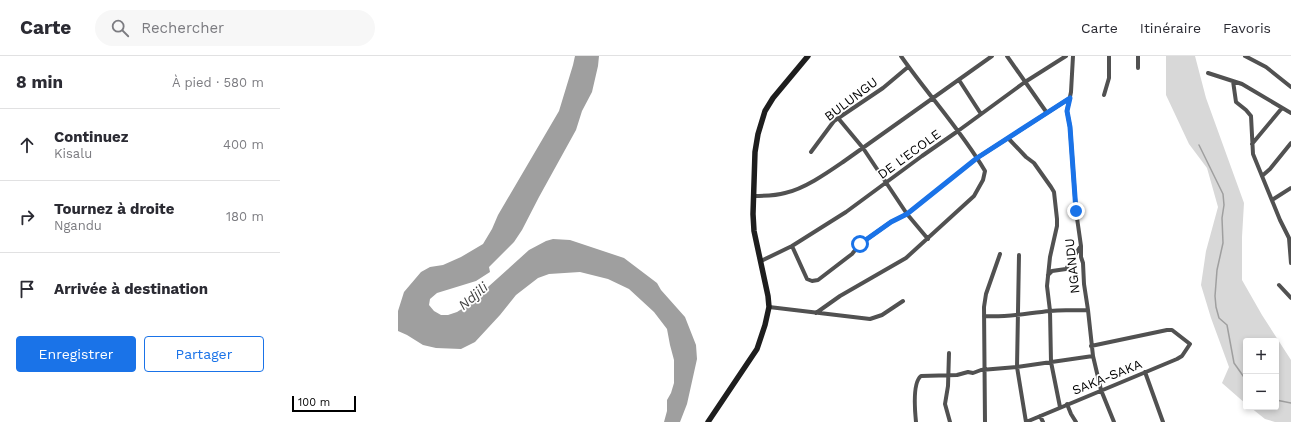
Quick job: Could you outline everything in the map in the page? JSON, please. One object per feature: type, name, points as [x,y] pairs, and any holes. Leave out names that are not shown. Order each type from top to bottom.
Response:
[{"type":"street","points":[[708,422],[757,349],[765,326],[769,307],[754,230],[755,152],[758,134],[766,111],[773,98],[808,56]]},
{"type":"street","points":[[816,313],[840,296],[906,258],[974,196],[985,175],[985,171],[970,147],[901,56]]},
{"type":"street","points":[[754,196],[786,193],[806,184],[843,162],[992,56]]},
{"type":"street","points":[[1007,56],[1047,112]]},
{"type":"street","name":"DE L'ECOLE","points":[[760,261],[792,246],[846,212],[1025,82],[1066,56]]},
{"type":"street","name":"NGANDU","points":[[1074,56],[1070,98],[1067,111],[1070,127],[1076,211],[1092,356],[1101,390],[1114,422]]},
{"type":"street","points":[[1104,95],[1109,78],[1109,56]]},
{"type":"street","points":[[1138,56],[1138,68]]},
{"type":"street","points":[[1245,56],[1266,66],[1291,86]]},
{"type":"street","name":"BULUNGU","points":[[811,152],[829,127],[838,118],[883,88],[908,67]]},
{"type":"street","points":[[1208,73],[1242,84],[1291,113]]},
{"type":"street","points":[[959,80],[981,114]]},
{"type":"street","points":[[1233,81],[1236,100],[1250,113],[1251,116],[1253,154],[1272,200],[1290,237],[1291,263]]},
{"type":"street","points":[[792,246],[808,279],[816,281],[852,254],[860,244],[891,222],[907,214],[977,158],[1070,98]]},
{"type":"street","points":[[1252,144],[1282,108]]},
{"type":"street","points":[[838,118],[863,148],[907,214],[928,239]]},
{"type":"street","points":[[1008,138],[1026,157],[1034,163],[1054,192],[1057,226],[1050,257],[1046,286],[1050,311],[1051,362],[1060,407]]},
{"type":"street","points":[[1262,176],[1270,169],[1291,143]]},
{"type":"street","points":[[1272,200],[1291,188]]},
{"type":"street","points":[[1048,275],[1052,271],[1066,269],[1081,246]]},
{"type":"street","points":[[985,422],[984,316],[986,294],[1000,254]]},
{"type":"street","points":[[1019,256],[1017,367],[1026,422]]},
{"type":"street","points":[[1279,285],[1291,298]]},
{"type":"street","points":[[769,307],[876,318],[903,301]]},
{"type":"street","points":[[984,316],[994,317],[1050,311],[1088,310]]},
{"type":"street","name":"SAKA-SAKA","points":[[1026,422],[1182,356],[1190,344],[1172,330],[1167,330],[1091,346]]},
{"type":"street","points":[[948,353],[948,386],[945,404],[950,422]]},
{"type":"street","points":[[916,422],[914,403],[918,378],[921,376],[958,375],[968,372],[973,373],[985,370],[1092,356]]},
{"type":"street","points":[[1145,372],[1163,422]]},
{"type":"street","points":[[1067,404],[1076,422]]},
{"type":"street","points":[[1040,416],[1043,422]]},
{"type":"shaded area","points":[[575,56],[599,56],[592,92],[582,111],[576,130],[522,230],[514,242],[489,267],[490,272],[476,281],[437,293],[430,299],[429,305],[434,311],[441,315],[448,315],[457,312],[471,303],[529,250],[553,239],[570,240],[624,258],[657,283],[661,290],[685,317],[696,345],[697,359],[687,404],[680,422],[664,422],[667,411],[667,400],[674,383],[674,360],[667,329],[654,312],[629,289],[608,279],[580,272],[549,274],[538,278],[516,295],[475,342],[461,349],[436,348],[423,345],[398,331],[398,311],[404,292],[421,272],[430,267],[443,265],[461,257],[483,244],[498,215],[559,111]]},
{"type":"shaded area","points":[[1166,56],[1195,56],[1206,98],[1244,203],[1242,280],[1277,338],[1243,338],[1243,401],[1222,383],[1229,367],[1211,318],[1201,285],[1206,251],[1218,207],[1207,168],[1189,144],[1166,95]]},
{"type":"shaded area","points":[[1279,341],[1291,360],[1291,422],[1275,422],[1265,419],[1254,410],[1279,410]]},
{"type":"waterway","points":[[1199,145],[1223,194],[1223,243],[1217,270],[1215,296],[1216,307],[1219,318],[1227,325],[1234,363],[1243,376]]},
{"type":"waterway","points":[[1279,401],[1291,403]]},
{"type":"route","points":[[860,244],[891,222],[907,214],[977,158],[1070,98],[1067,111],[1070,127],[1076,211]]},
{"type":"water label","name":"Ndjili","points":[[473,296]]}]
